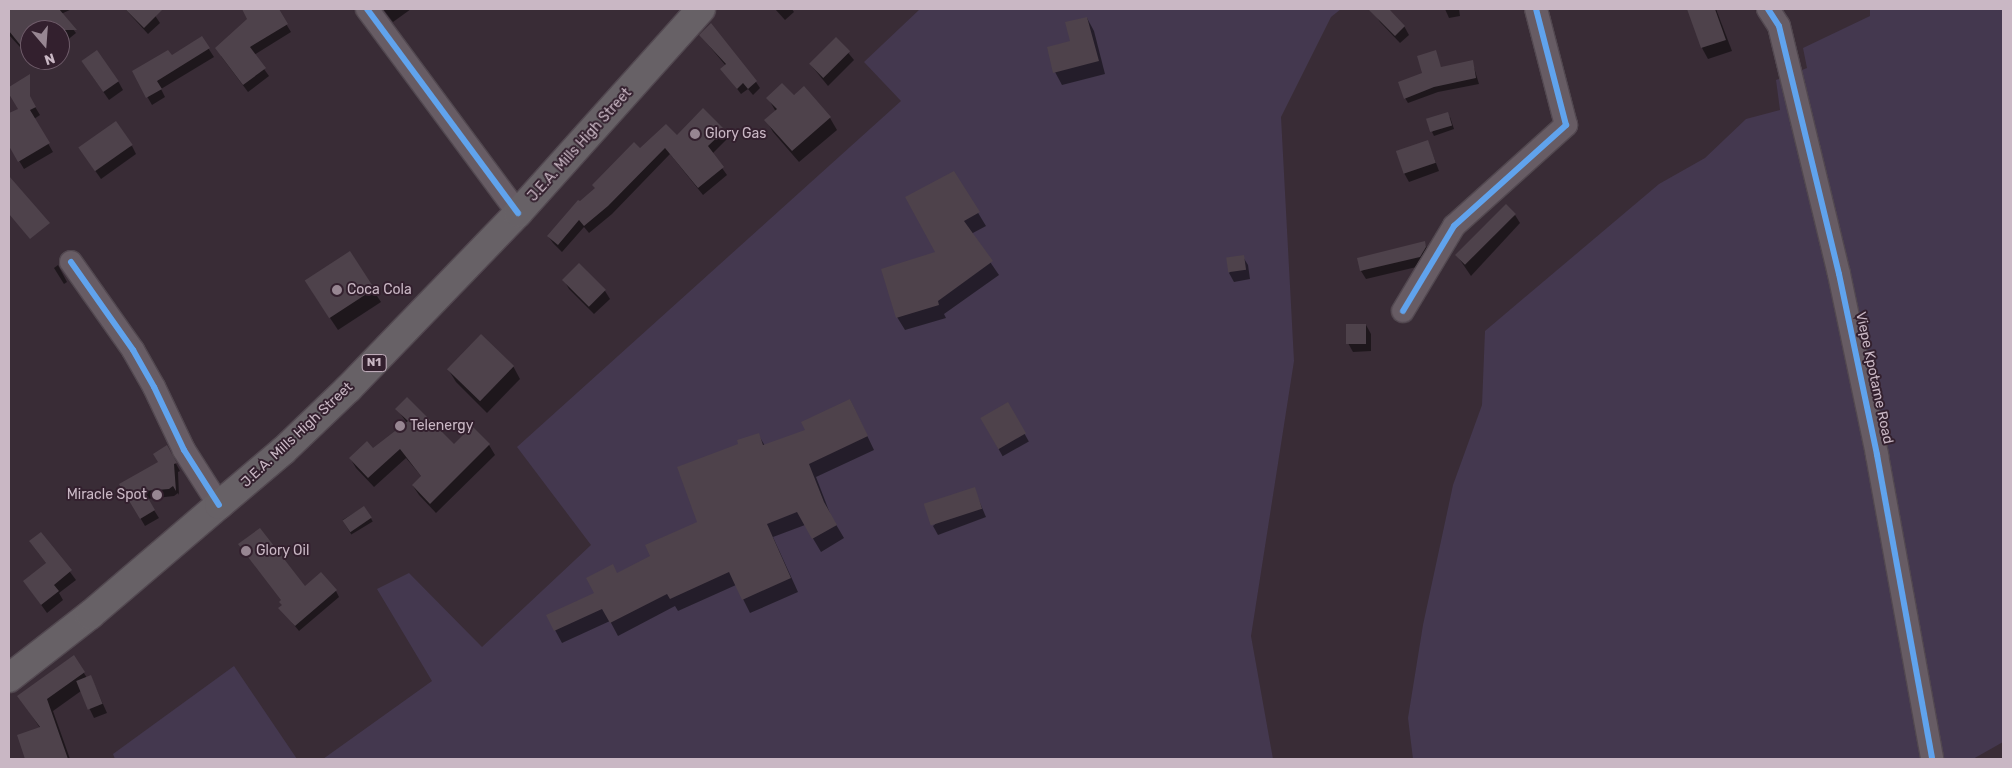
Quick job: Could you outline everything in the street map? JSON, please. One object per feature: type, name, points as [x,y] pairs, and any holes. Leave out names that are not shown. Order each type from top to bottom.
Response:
[{"type":"highway","name":"J.E.A. Mills High Street","points":[[9,678],[90,615],[283,451],[349,388],[518,213],[701,9]]},
{"type":"street","points":[[367,9],[518,213]]},
{"type":"street","points":[[1403,311],[1454,226],[1566,125],[1536,9]]},
{"type":"street","name":"Viepe Kpotame Road","points":[[1768,9],[1779,26],[1793,92],[1839,274],[1875,446],[1932,759]]},
{"type":"street","points":[[71,262],[132,350],[154,387],[184,450],[219,505]]},
{"type":"shaded area","points":[[920,9],[1341,9],[1331,17],[1281,117],[1294,361],[1251,636],[1273,759],[323,759],[432,681],[377,589],[409,573],[482,647],[591,545],[517,447],[901,101],[864,62]]},
{"type":"shaded area","points":[[1870,9],[2003,9],[2003,742],[1973,759],[1413,759],[1408,718],[1423,625],[1453,485],[1482,405],[1485,331],[1659,184],[1705,158],[1746,119],[1780,110],[1776,80],[1807,68],[1803,48],[1870,16]]},
{"type":"shaded area","points":[[234,666],[297,759],[115,759],[113,754]]},
{"type":"building","points":[[9,9],[59,9],[68,20],[20,20],[20,45],[9,31]]},
{"type":"building","points":[[125,9],[163,9],[144,28]]},
{"type":"building","points":[[242,9],[279,9],[288,24],[250,47],[266,68],[243,85],[215,48],[247,19]]},
{"type":"building","points":[[1368,9],[1389,9],[1405,26],[1395,36]]},
{"type":"building","points":[[1687,9],[1715,9],[1726,40],[1701,48]]},
{"type":"building","points":[[1087,17],[1099,61],[1053,73],[1047,47],[1070,41],[1065,22]]},
{"type":"building","points":[[70,22],[77,30],[70,30]]},
{"type":"building","points":[[711,23],[757,81],[748,89],[743,83],[737,89],[720,69],[726,64],[699,35]]},
{"type":"building","points":[[202,36],[210,48],[157,81],[162,89],[146,98],[132,71],[168,50],[172,55]]},
{"type":"building","points":[[836,37],[850,51],[823,78],[809,64]]},
{"type":"building","points":[[97,50],[119,81],[103,92],[81,61]]},
{"type":"building","points":[[1436,50],[1441,67],[1473,60],[1476,78],[1434,87],[1404,99],[1398,82],[1422,73],[1417,56]]},
{"type":"building","points":[[30,74],[30,96],[36,107],[30,110],[50,143],[18,162],[9,146],[9,113],[18,109],[9,94],[9,87]]},
{"type":"building","points":[[782,83],[794,95],[804,86],[831,117],[792,151],[764,120],[777,109],[766,98]]},
{"type":"building","points":[[703,108],[725,130],[708,146],[724,167],[698,188],[665,148],[608,206],[584,226],[579,220],[558,245],[547,236],[578,200],[580,201],[595,188],[592,185],[634,142],[640,148],[666,124],[677,135]]},
{"type":"building","points":[[1448,112],[1452,125],[1430,132],[1426,119]]},
{"type":"building","points":[[116,121],[133,145],[95,171],[78,147]]},
{"type":"building","points":[[1428,140],[1436,163],[1404,174],[1396,151]]},
{"type":"building","points":[[954,171],[980,212],[964,221],[993,261],[938,301],[939,305],[896,318],[881,269],[935,252],[905,197]]},
{"type":"building","points":[[9,176],[50,223],[30,239],[9,214]]},
{"type":"building","points":[[1506,204],[1516,214],[1465,265],[1455,255]]},
{"type":"building","points":[[1425,241],[1426,247],[1420,257],[1360,271],[1357,258]]},
{"type":"building","points":[[350,251],[375,289],[329,318],[305,280]]},
{"type":"building","points":[[1244,255],[1246,270],[1228,272],[1226,258]]},
{"type":"building","points":[[579,263],[606,290],[589,307],[562,280]]},
{"type":"building","points":[[1346,324],[1366,324],[1366,344],[1346,344]]},
{"type":"building","points":[[481,334],[514,366],[480,401],[447,369]]},
{"type":"building","points":[[407,397],[454,444],[472,426],[490,444],[430,504],[412,485],[421,476],[400,449],[368,478],[349,458],[367,441],[373,448],[408,421],[395,409]]},
{"type":"building","points":[[850,399],[868,436],[809,464],[824,502],[837,525],[812,539],[797,512],[767,524],[791,578],[742,600],[729,572],[670,599],[667,594],[610,623],[602,609],[554,631],[546,615],[594,593],[586,578],[613,564],[617,573],[650,556],[645,545],[697,522],[677,467],[738,444],[737,440],[759,433],[763,445],[805,430],[801,422]]},
{"type":"building","points":[[1008,402],[1026,433],[998,449],[980,418]]},
{"type":"building","points":[[167,445],[177,463],[174,464],[176,491],[173,486],[169,489],[144,491],[155,510],[140,519],[119,484],[158,462],[153,454]]},
{"type":"building","points":[[975,487],[982,509],[931,526],[924,504]]},
{"type":"building","points":[[364,506],[372,518],[350,532],[342,521]]},
{"type":"building","points":[[260,528],[305,586],[321,572],[337,590],[295,626],[278,608],[282,605],[279,602],[281,600],[238,544]]},
{"type":"building","points":[[41,532],[72,570],[54,585],[59,591],[41,605],[23,581],[46,563],[29,541]]},
{"type":"building","points":[[74,655],[85,672],[47,699],[68,759],[25,759],[17,735],[40,727],[17,696]]},
{"type":"building","points":[[91,675],[103,704],[88,710],[76,681]]},
{"type":"cycle path","points":[[367,9],[518,213]]},
{"type":"cycle path","points":[[1403,311],[1454,226],[1566,125],[1536,9]]},
{"type":"cycle path","points":[[1768,9],[1779,26],[1839,274],[1877,455],[1932,759]]},
{"type":"cycle path","points":[[71,262],[133,350],[154,387],[184,450],[219,505]]},
{"type":"place","name":"Glory Gas","points":[[695,134]]},
{"type":"place","name":"Coca Cola","points":[[337,290]]},
{"type":"place","name":"Telenergy","points":[[400,426]]},
{"type":"place","name":"Miracle Spot","points":[[157,495]]},
{"type":"place","name":"Glory Oil","points":[[246,551]]}]
